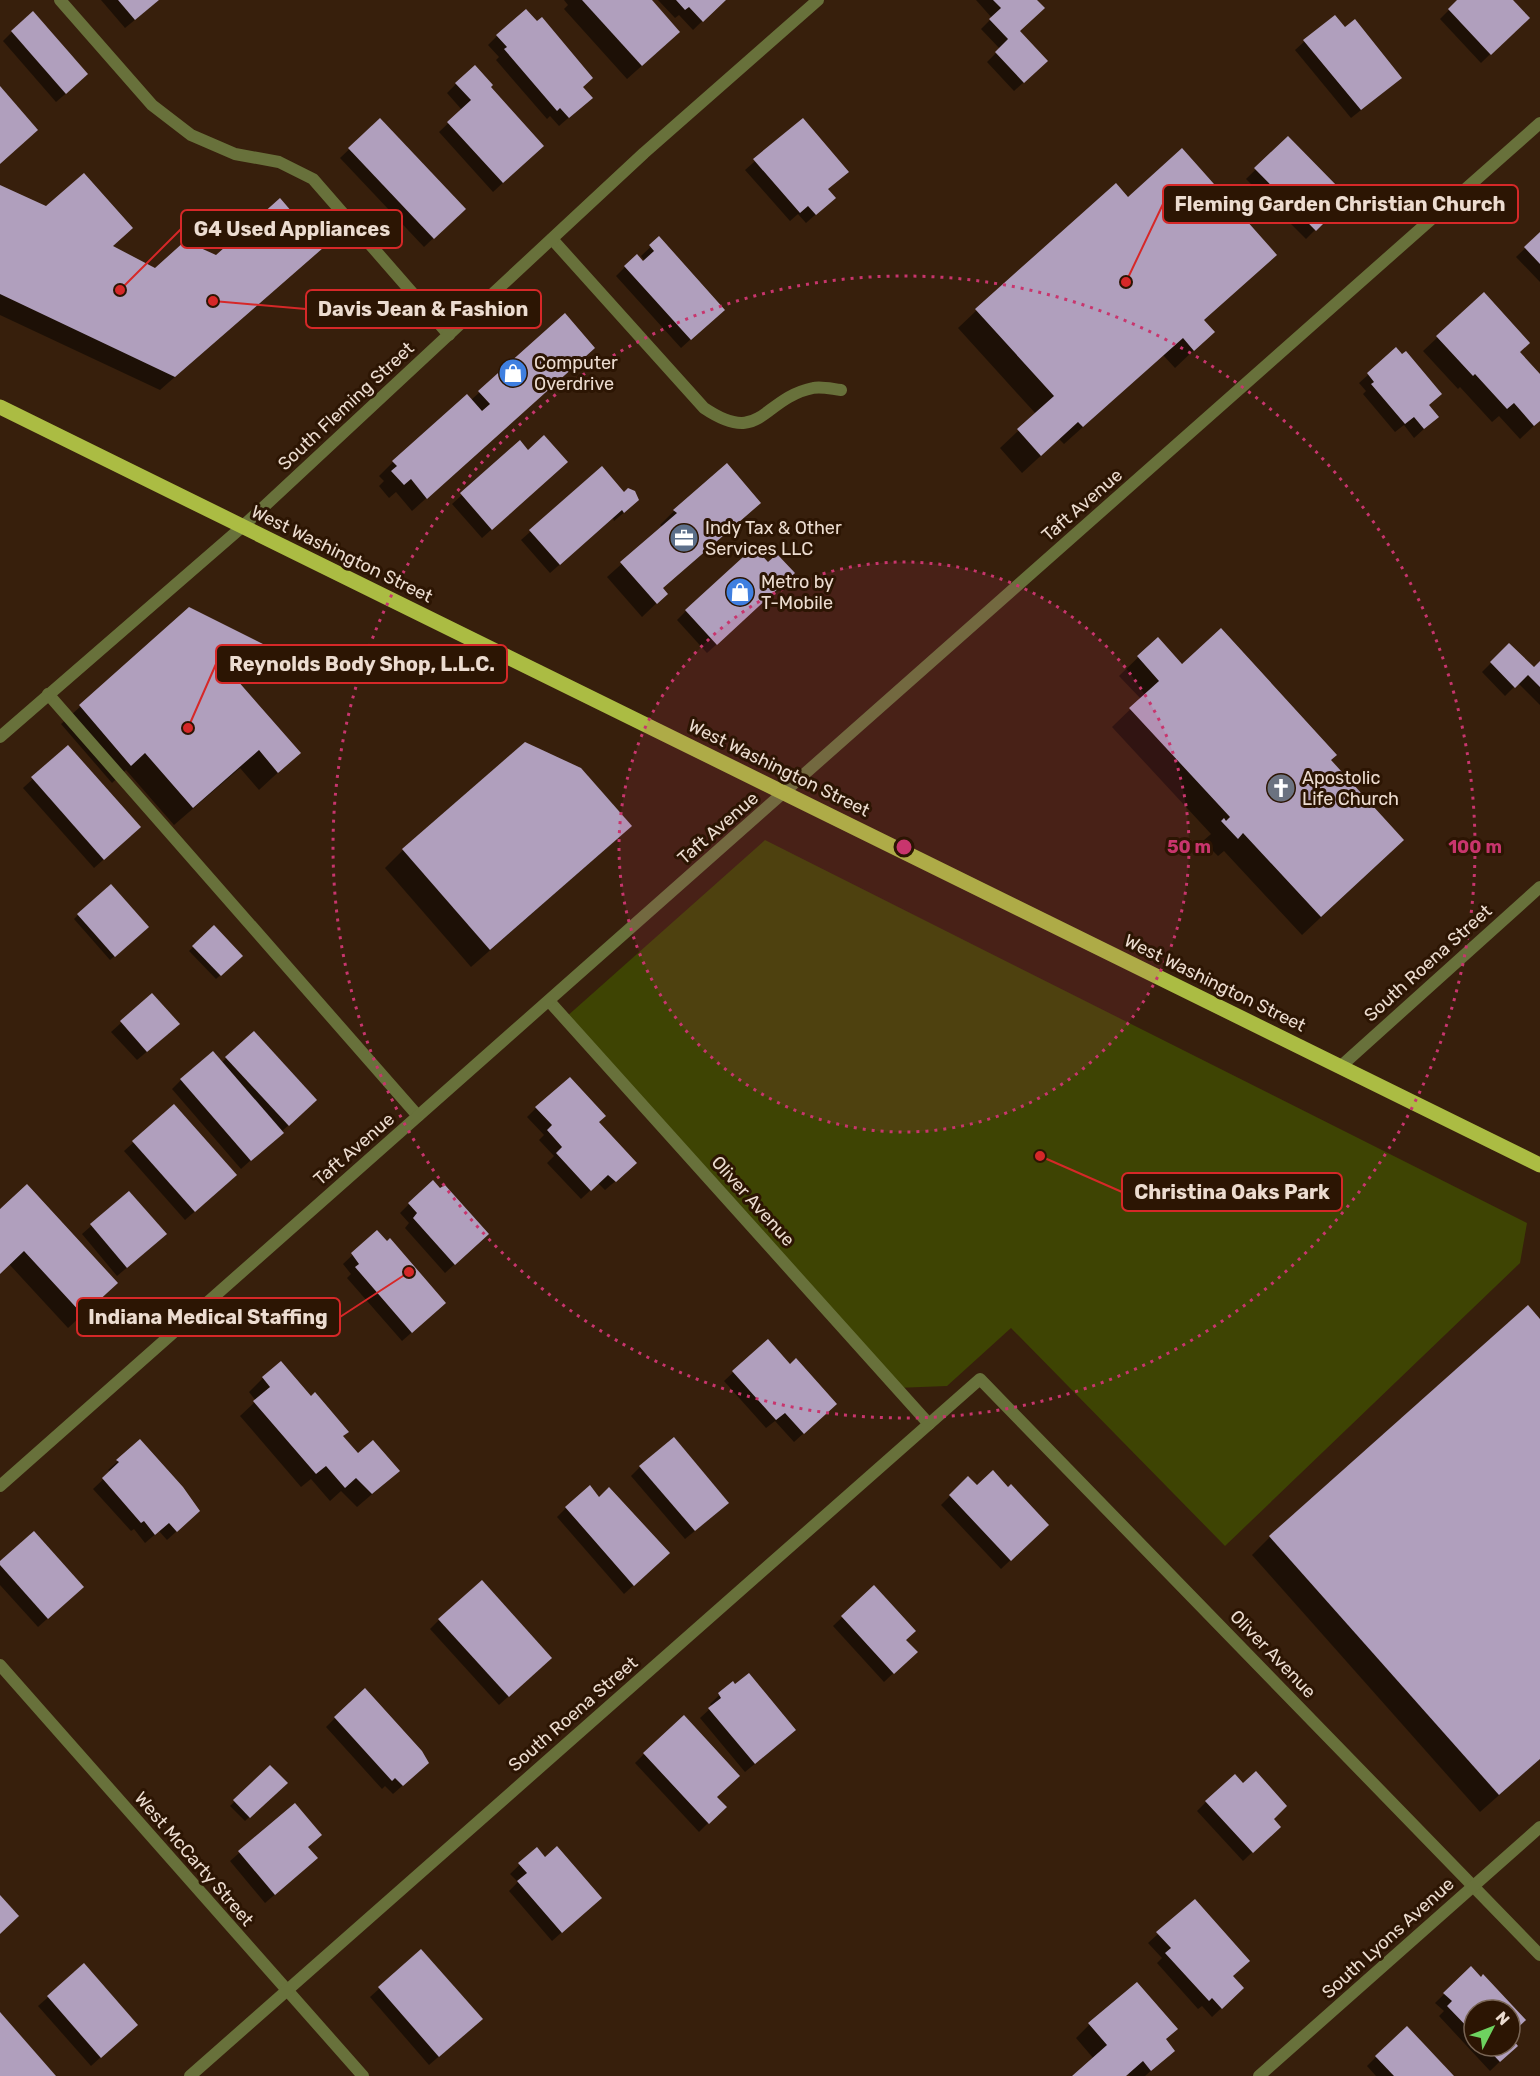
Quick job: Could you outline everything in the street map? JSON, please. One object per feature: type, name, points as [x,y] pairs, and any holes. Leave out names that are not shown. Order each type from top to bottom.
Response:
[{"type":"main road","name":"West Washington Street","points":[[0,407],[1540,1165]]},
{"type":"street","points":[[60,0],[152,105],[191,135],[235,154],[279,162],[313,179],[449,335]]},
{"type":"street","name":"South Fleming Street","points":[[0,736],[242,527],[644,153],[818,0]]},
{"type":"street","name":"Taft Avenue","points":[[0,1486],[1540,123]]},
{"type":"street","points":[[552,239],[704,408],[720,418],[735,424],[752,423],[794,393],[816,387],[841,390]]},
{"type":"street","points":[[48,694],[418,1116]]},
{"type":"street","name":"South Roena Street","points":[[1340,1067],[1540,887]]},
{"type":"street","name":"Oliver Avenue","points":[[549,1001],[929,1424]]},
{"type":"street","name":"Oliver Avenue","points":[[980,1379],[1540,1955]]},
{"type":"street","name":"South Roena Street","points":[[190,2076],[980,1379]]},
{"type":"street","name":"West McCarty Street","points":[[0,1665],[363,2076]]},
{"type":"street","name":"South Lyons Avenue","points":[[1259,2076],[1540,1827]]},
{"type":"green space","points":[[765,840],[1527,1223],[1520,1263],[1225,1546],[1011,1328],[947,1386],[896,1388],[565,1018]]},
{"type":"building","points":[[118,0],[159,0],[135,20]]},
{"type":"building","points":[[582,0],[652,0],[680,32],[642,66]]},
{"type":"building","points":[[676,0],[726,0],[703,22],[689,7],[685,10]]},
{"type":"building","points":[[993,0],[1037,0],[1045,8],[1020,31],[1048,61],[1024,83],[995,52],[1008,39],[989,19],[1001,8]]},
{"type":"building","points":[[1457,0],[1513,0],[1530,18],[1491,55],[1448,9]]},
{"type":"building","points":[[526,9],[537,21],[542,17],[593,78],[583,87],[593,98],[569,118],[560,108],[557,111],[504,49],[507,47],[496,35]]},
{"type":"building","points":[[33,11],[88,74],[66,94],[11,31]]},
{"type":"building","points":[[1335,15],[1345,27],[1355,19],[1402,78],[1361,110],[1303,40]]},
{"type":"building","points":[[475,65],[493,85],[491,87],[544,146],[503,183],[447,122],[471,100],[455,83]]},
{"type":"building","points":[[0,86],[38,130],[0,164]]},
{"type":"building","points":[[380,118],[466,209],[434,239],[348,148]]},
{"type":"building","points":[[803,118],[849,172],[828,189],[836,198],[816,215],[808,206],[800,213],[753,159]]},
{"type":"building","points":[[1288,136],[1339,188],[1329,198],[1339,208],[1316,231],[1254,168]]},
{"type":"building","points":[[1182,148],[1277,255],[1204,320],[1215,332],[1194,351],[1183,338],[1083,427],[1078,422],[1041,456],[1017,429],[1054,396],[975,309],[1116,183],[1128,197]]},
{"type":"building","points":[[84,173],[133,228],[113,246],[155,268],[185,241],[216,255],[280,198],[323,248],[175,377],[0,294],[0,185],[46,206]]},
{"type":"building","points":[[1540,232],[1540,264],[1524,247]]},
{"type":"building","points":[[659,236],[725,310],[691,340],[624,266],[637,254],[643,261],[654,251],[649,245]]},
{"type":"building","points":[[1484,292],[1530,343],[1520,352],[1540,374],[1540,421],[1534,426],[1514,403],[1507,409],[1436,336]]},
{"type":"building","points":[[565,313],[595,348],[427,499],[411,479],[404,485],[391,471],[397,466],[392,461],[467,394],[482,411],[490,404],[478,391]]},
{"type":"building","points":[[1396,347],[1402,354],[1406,351],[1442,394],[1429,405],[1439,417],[1424,429],[1414,417],[1405,424],[1371,384],[1374,382],[1367,373]]},
{"type":"building","points":[[544,435],[568,462],[492,530],[460,493],[520,440],[528,450]]},
{"type":"building","name":"Indy Tax & Other Services LLC","points":[[727,463],[761,503],[663,588],[668,594],[657,604],[620,562],[677,513],[673,510]]},
{"type":"building","points":[[602,466],[624,492],[628,488],[635,491],[639,500],[624,513],[622,510],[560,565],[529,530]]},
{"type":"building","name":"Metro by T-Mobile","points":[[754,547],[768,562],[777,554],[795,573],[717,645],[685,610]]},
{"type":"building","points":[[189,607],[273,649],[237,680],[301,753],[278,773],[259,750],[193,808],[145,753],[131,766],[79,705]]},
{"type":"building","name":"Apostolic Life Church","points":[[1221,628],[1337,755],[1331,760],[1404,840],[1321,917],[1243,833],[1238,839],[1221,821],[1224,818],[1226,821],[1230,817],[1129,708],[1159,681],[1137,656],[1158,637],[1182,664]]},
{"type":"building","points":[[1509,643],[1534,667],[1540,661],[1540,687],[1528,675],[1515,688],[1490,662]]},
{"type":"building","points":[[525,742],[581,768],[632,826],[490,950],[402,849]]},
{"type":"building","points":[[68,745],[141,827],[104,860],[31,777]]},
{"type":"building","points":[[111,884],[149,927],[115,957],[77,914]]},
{"type":"building","points":[[214,925],[243,956],[221,976],[192,946]]},
{"type":"building","points":[[152,993],[180,1024],[147,1052],[120,1021]]},
{"type":"building","points":[[254,1031],[317,1100],[289,1126],[225,1057]]},
{"type":"building","points":[[213,1051],[284,1133],[251,1161],[180,1079]]},
{"type":"building","points":[[570,1077],[606,1116],[599,1122],[637,1163],[616,1182],[608,1175],[591,1191],[556,1153],[562,1147],[547,1130],[552,1125],[535,1107]]},
{"type":"building","points":[[174,1104],[237,1175],[195,1212],[132,1141]]},
{"type":"building","points":[[433,1180],[440,1188],[445,1185],[489,1234],[455,1265],[413,1218],[417,1213],[408,1203]]},
{"type":"building","points":[[27,1184],[118,1283],[83,1315],[24,1251],[0,1274],[0,1209]]},
{"type":"building","points":[[129,1191],[167,1234],[127,1268],[90,1224]]},
{"type":"building","points":[[377,1230],[387,1241],[390,1238],[446,1303],[412,1333],[355,1267],[359,1264],[351,1253]]},
{"type":"building","points":[[1528,1305],[1540,1319],[1540,1759],[1499,1795],[1269,1536]]},
{"type":"building","points":[[768,1339],[790,1364],[796,1358],[837,1404],[804,1434],[785,1413],[776,1420],[732,1371]]},
{"type":"building","points":[[281,1361],[311,1396],[315,1392],[349,1432],[343,1436],[358,1453],[373,1440],[400,1471],[372,1494],[356,1478],[345,1488],[326,1466],[316,1474],[253,1401],[270,1387],[262,1377]]},
{"type":"building","points":[[674,1437],[729,1503],[695,1531],[639,1466]]},
{"type":"building","points":[[140,1439],[183,1487],[200,1511],[177,1532],[169,1523],[155,1535],[144,1521],[141,1523],[102,1478],[119,1462],[116,1460]]},
{"type":"building","points":[[993,1470],[1008,1487],[1011,1484],[1049,1525],[1011,1561],[949,1495],[968,1476],[977,1485]]},
{"type":"building","points":[[590,1485],[599,1497],[609,1487],[670,1553],[634,1586],[565,1507]]},
{"type":"building","points":[[34,1531],[84,1587],[48,1619],[0,1565],[0,1561]]},
{"type":"building","points":[[482,1580],[552,1658],[509,1697],[438,1619]]},
{"type":"building","points":[[874,1585],[916,1631],[906,1640],[918,1652],[894,1674],[841,1616]]},
{"type":"building","points":[[749,1673],[796,1730],[755,1764],[708,1708],[721,1698],[718,1693],[733,1681],[735,1684]]},
{"type":"building","points":[[365,1688],[422,1751],[429,1763],[403,1786],[395,1778],[392,1781],[334,1717]]},
{"type":"building","points":[[684,1715],[740,1776],[717,1797],[727,1807],[709,1824],[643,1753]]},
{"type":"building","points":[[270,1765],[288,1783],[250,1818],[233,1800]]},
{"type":"building","points":[[1256,1771],[1287,1806],[1274,1819],[1281,1827],[1253,1853],[1205,1801],[1235,1774],[1243,1783]]},
{"type":"building","points":[[295,1803],[322,1835],[308,1847],[318,1858],[275,1895],[238,1851]]},
{"type":"building","points":[[557,1846],[602,1898],[562,1933],[517,1881],[527,1873],[518,1863],[537,1847],[545,1857]]},
{"type":"building","points":[[0,1895],[19,1916],[0,1934]]},
{"type":"building","points":[[1195,1899],[1250,1961],[1233,1976],[1244,1988],[1222,2009],[1212,1998],[1209,2001],[1165,1953],[1171,1948],[1156,1932]]},
{"type":"building","points":[[421,1949],[483,2019],[439,2057],[378,1987]]},
{"type":"building","points":[[84,1963],[138,2025],[101,2058],[47,1996]]},
{"type":"building","points":[[1471,1966],[1481,1977],[1483,1974],[1505,1998],[1462,1998],[1462,2022],[1447,2006],[1452,2001],[1443,1993]]},
{"type":"building","points":[[1137,1982],[1178,2029],[1166,2039],[1175,2051],[1151,2071],[1143,2061],[1126,2076],[1072,2076],[1107,2045],[1088,2023]]},
{"type":"building","points":[[0,2012],[56,2076],[0,2076]]},
{"type":"building","points":[[1407,2026],[1454,2076],[1394,2076],[1375,2056]]},
{"type":"place","name":"Fleming Garden Christian Church","points":[[1126,282]]},
{"type":"place","name":"G4 Used Appliances","points":[[120,290]]},
{"type":"place","name":"Davis Jean & Fashion","points":[[213,301]]},
{"type":"place","name":"Computer Overdrive","points":[[513,373]]},
{"type":"place","name":"Indy Tax & Other Services LLC","points":[[684,538]]},
{"type":"place","name":"Metro by T-Mobile","points":[[740,592]]},
{"type":"place","name":"Reynolds Body Shop, L.L.C.","points":[[188,728]]},
{"type":"place","name":"Apostolic Life Church","points":[[1281,788]]},
{"type":"place","name":"Christina Oaks Park","points":[[1040,1156]]},
{"type":"place","name":"Indiana Medical Staffing","points":[[409,1272]]}]
